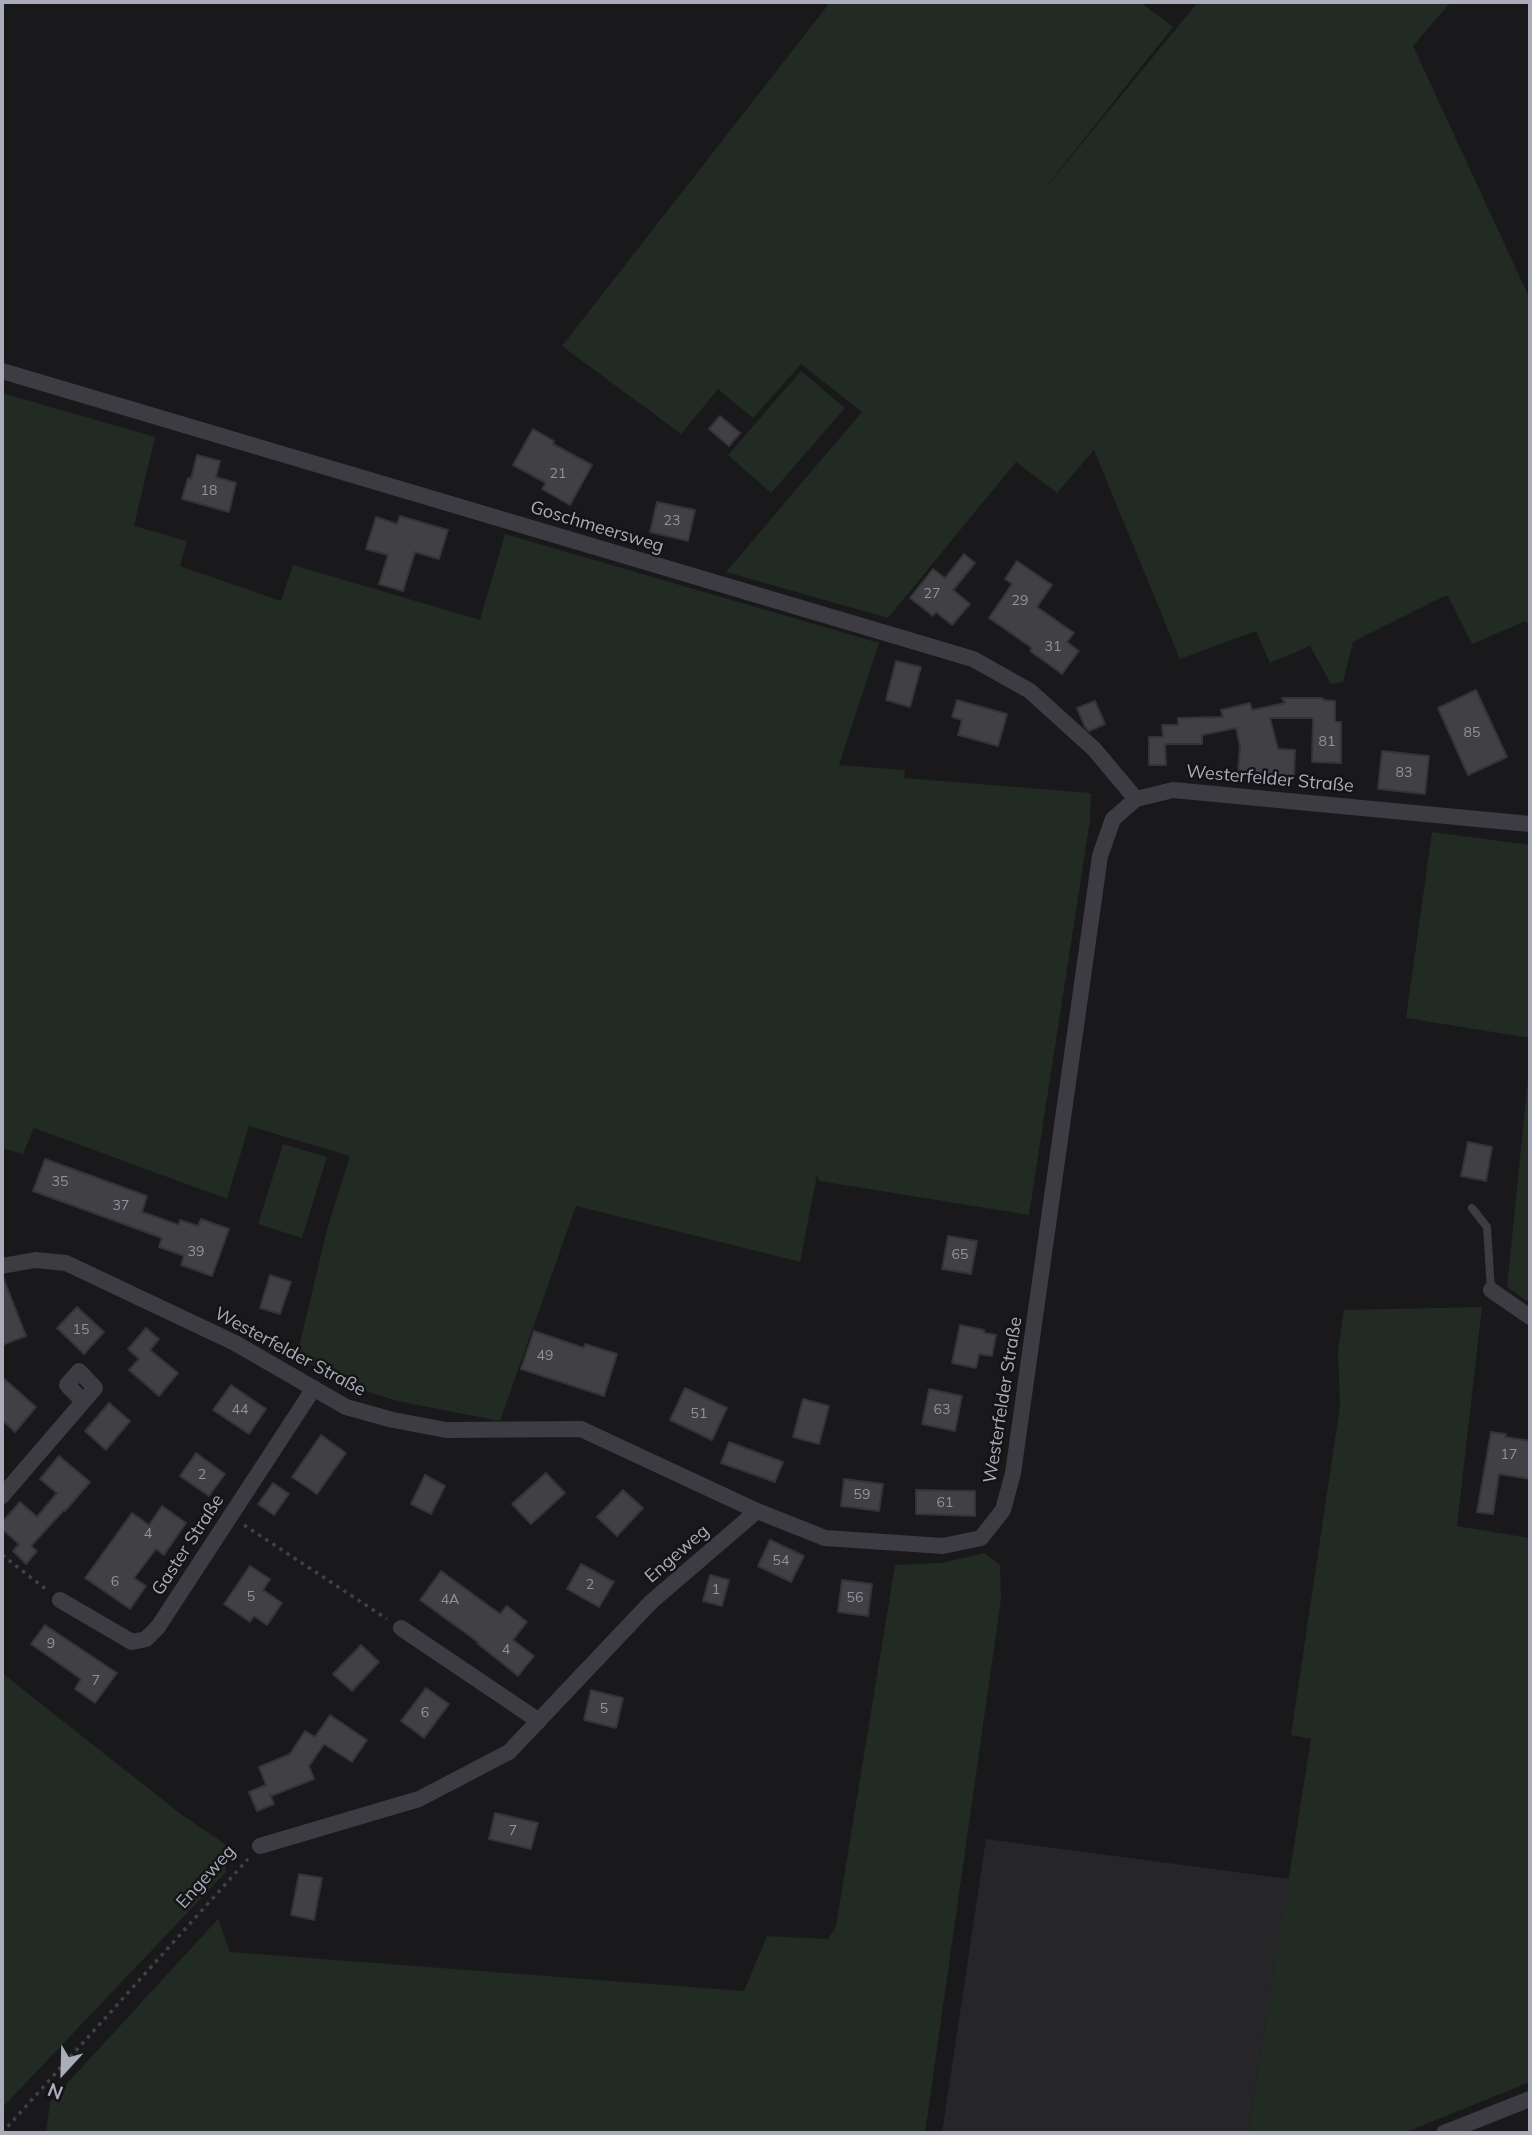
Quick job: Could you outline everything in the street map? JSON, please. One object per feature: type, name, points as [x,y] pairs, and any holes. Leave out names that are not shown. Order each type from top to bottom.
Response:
[{"type":"street","name":"Goschmeersweg","points":[[2,371],[973,659],[1030,691],[1094,749],[1136,799]]},
{"type":"street","name":"Westerfelder Straße","points":[[2,1265],[34,1260],[66,1263],[235,1343],[346,1407],[393,1420],[446,1430],[581,1429],[757,1511],[825,1538],[943,1546],[981,1538],[1003,1510],[1013,1473],[1100,856],[1113,819],[1136,799],[1173,790],[1530,824]]},
{"type":"street","points":[[1491,1290],[1530,1317]]},
{"type":"street","name":"Gaster Straße","points":[[60,1600],[132,1642],[146,1639],[158,1627],[314,1388]]},
{"type":"street","points":[[2,1496],[83,1401]]},
{"type":"street","name":"Engeweg","points":[[260,1846],[419,1799],[509,1752],[651,1602],[757,1511]]},
{"type":"street","points":[[401,1628],[540,1721]]},
{"type":"street","points":[[1444,2133],[1530,2099]]},
{"type":"lane","points":[[1472,1208],[1486,1227],[1491,1290]]},
{"type":"path","points":[[230,1517],[401,1628]]},
{"type":"path","points":[[2,1555],[60,1600]]},
{"type":"path","name":"Engeweg","points":[[2,2133],[260,1846]]},
{"type":"shaded area","points":[[825,2],[1140,2],[1173,27],[1034,202],[1198,2],[1451,2],[1413,46],[1530,299],[1530,630],[1526,621],[1472,644],[1447,595],[1353,642],[1343,682],[1331,684],[1310,646],[1270,663],[1256,631],[1180,659],[1094,450],[1057,493],[1016,462],[888,618],[726,572],[862,412],[801,364],[753,418],[718,389],[681,434],[562,346],[828,5]]},
{"type":"shaded area","points":[[801,371],[845,408],[771,493],[728,455]]},
{"type":"shaded area","points":[[2,393],[155,437],[134,526],[187,541],[180,566],[281,601],[293,565],[480,620],[505,534],[879,643],[839,765],[905,770],[904,778],[1091,793],[1090,820],[1029,1215],[819,1181],[817,1175],[800,1262],[576,1206],[500,1421],[397,1401],[350,1386],[297,1356],[327,1229],[350,1156],[249,1126],[227,1199],[34,1128],[23,1154],[2,1148]]},
{"type":"shaded area","points":[[1432,832],[1530,845],[1530,1038],[1406,1018]]},
{"type":"shaded area","points":[[1530,1058],[1530,1303],[1507,1287]]},
{"type":"shaded area","points":[[283,1144],[327,1157],[302,1238],[258,1224]]},
{"type":"shaded area","points":[[1482,1307],[1457,1526],[1530,1538],[1530,2082],[1404,2133],[1248,2133],[1311,1739],[1291,1735],[1340,1406],[1338,1351],[1344,1310]]},
{"type":"shaded area","points":[[985,1553],[1000,1565],[1001,1599],[925,2133],[46,2133],[50,2102],[218,1919],[230,1952],[744,1991],[767,1936],[828,1939],[836,1926],[895,1565],[941,1563]]},
{"type":"shaded area","points":[[2,1673],[182,1815],[225,1844],[226,1872],[2,2108]]},
{"type":"shaded area","points":[[986,1839],[1289,1879],[1248,2133],[942,2133]]},
{"type":"building","points":[[720,416],[740,433],[729,446],[709,429]]},
{"type":"building","points":[[533,429],[554,441],[553,444],[592,465],[570,505],[542,489],[546,483],[513,465]]},
{"type":"building","points":[[197,455],[220,461],[216,477],[236,483],[229,512],[182,499]]},
{"type":"building","points":[[657,502],[695,510],[688,541],[650,532]]},
{"type":"building","points":[[400,516],[448,530],[439,559],[415,552],[403,591],[379,584],[388,555],[366,549],[376,517],[397,524]]},
{"type":"building","points":[[964,554],[975,563],[953,590],[970,604],[952,625],[936,612],[933,616],[910,598],[933,569],[945,578]]},
{"type":"building","points":[[1017,561],[1052,585],[1037,607],[1074,633],[1067,642],[1079,651],[1062,674],[1030,651],[1032,648],[989,618],[1012,584],[1005,579]]},
{"type":"building","points":[[896,661],[921,667],[910,707],[886,700]]},
{"type":"building","points":[[1476,690],[1507,757],[1468,775],[1438,708]]},
{"type":"building","points":[[1282,698],[1323,698],[1335,701],[1335,722],[1341,722],[1341,763],[1312,762],[1313,718],[1270,718],[1278,749],[1295,750],[1294,777],[1238,774],[1240,746],[1236,728],[1202,735],[1202,744],[1165,744],[1166,765],[1149,765],[1149,737],[1163,737],[1162,725],[1178,725],[1178,718],[1223,717],[1221,710],[1250,703],[1252,710],[1285,703]]},
{"type":"building","points":[[957,700],[1007,714],[998,746],[958,735],[962,720],[952,717]]},
{"type":"building","points":[[1095,701],[1105,724],[1089,731],[1077,708]]},
{"type":"building","points":[[1382,751],[1429,756],[1425,794],[1378,789]]},
{"type":"building","points":[[1468,1142],[1492,1147],[1486,1181],[1461,1176]]},
{"type":"building","points":[[45,1159],[147,1196],[142,1212],[179,1225],[180,1220],[198,1226],[201,1219],[229,1229],[212,1276],[181,1265],[184,1256],[159,1247],[162,1238],[33,1191]]},
{"type":"building","points":[[948,1236],[977,1241],[971,1274],[942,1269]]},
{"type":"building","points":[[270,1275],[291,1282],[280,1314],[260,1308]]},
{"type":"building","points":[[2,1278],[26,1336],[2,1345]]},
{"type":"building","points":[[77,1307],[104,1332],[84,1354],[57,1328]]},
{"type":"building","points":[[960,1325],[996,1335],[992,1356],[979,1354],[976,1368],[952,1363]]},
{"type":"building","points":[[146,1328],[159,1339],[150,1350],[178,1373],[159,1396],[129,1370],[139,1359],[128,1349]]},
{"type":"building","points":[[534,1331],[584,1348],[585,1344],[617,1354],[604,1396],[521,1369]]},
{"type":"building","points":[[2,1377],[36,1407],[15,1432],[2,1420]]},
{"type":"building","points":[[231,1385],[266,1409],[249,1434],[213,1410]]},
{"type":"building","points":[[685,1388],[727,1408],[712,1440],[670,1420]]},
{"type":"building","points":[[929,1389],[962,1396],[955,1431],[922,1424]]},
{"type":"building","points":[[803,1399],[829,1406],[819,1444],[793,1437]]},
{"type":"building","points":[[109,1403],[130,1421],[106,1450],[85,1431]]},
{"type":"building","points":[[1491,1432],[1530,1441],[1530,1479],[1499,1474],[1493,1514],[1477,1512]]},
{"type":"building","points":[[321,1435],[346,1453],[317,1494],[292,1477]]},
{"type":"building","points":[[729,1442],[783,1462],[775,1482],[721,1463]]},
{"type":"building","points":[[196,1453],[225,1474],[209,1496],[180,1476]]},
{"type":"building","points":[[59,1456],[90,1482],[31,1546],[37,1551],[26,1564],[13,1551],[19,1544],[2,1529],[2,1522],[20,1502],[37,1517],[57,1493],[40,1479]]},
{"type":"building","points":[[546,1473],[565,1493],[531,1524],[512,1504]]},
{"type":"building","points":[[425,1475],[445,1486],[431,1514],[411,1504]]},
{"type":"building","points":[[844,1479],[883,1484],[879,1511],[841,1506]]},
{"type":"building","points":[[273,1483],[289,1494],[274,1515],[258,1504]]},
{"type":"building","points":[[623,1490],[643,1508],[617,1536],[597,1517]]},
{"type":"building","points":[[916,1490],[975,1491],[975,1516],[916,1514]]},
{"type":"building","points":[[162,1506],[186,1523],[164,1555],[156,1549],[134,1578],[146,1586],[130,1609],[85,1578],[132,1513],[149,1525]]},
{"type":"building","points":[[770,1540],[804,1556],[791,1582],[758,1566]]},
{"type":"building","points":[[581,1564],[614,1582],[599,1607],[567,1589]]},
{"type":"building","points":[[250,1566],[270,1579],[263,1590],[282,1603],[267,1625],[254,1616],[250,1622],[224,1604]]},
{"type":"building","points":[[441,1571],[500,1614],[507,1606],[527,1622],[513,1640],[534,1656],[518,1676],[478,1642],[420,1600]]},
{"type":"building","points":[[710,1575],[729,1580],[722,1606],[703,1601]]},
{"type":"building","points":[[842,1580],[872,1584],[868,1616],[838,1612]]},
{"type":"building","points":[[45,1625],[117,1673],[95,1703],[75,1689],[81,1679],[31,1644]]},
{"type":"building","points":[[361,1645],[379,1662],[352,1691],[333,1674]]},
{"type":"building","points":[[426,1688],[449,1704],[424,1738],[401,1721]]},
{"type":"building","points":[[591,1690],[623,1698],[616,1728],[584,1720]]},
{"type":"building","points":[[330,1715],[367,1740],[352,1762],[324,1744],[309,1766],[314,1779],[271,1796],[270,1794],[274,1804],[257,1811],[249,1792],[266,1785],[259,1767],[290,1754],[305,1731],[315,1737]]},
{"type":"building","points":[[495,1813],[538,1823],[531,1849],[489,1839]]},
{"type":"building","points":[[299,1874],[322,1878],[314,1920],[291,1915]]}]
